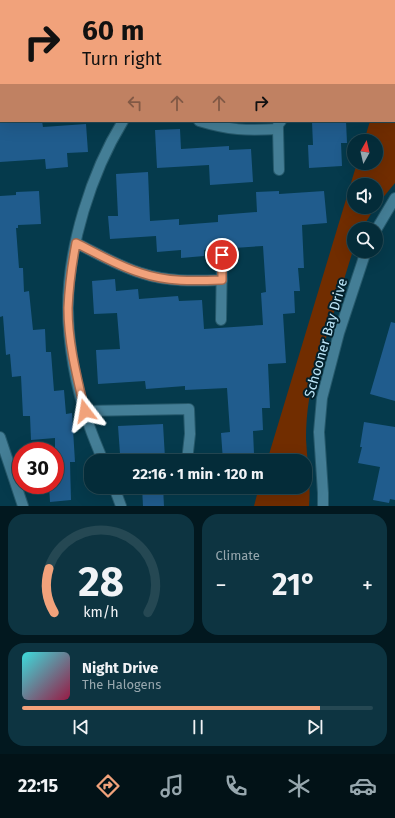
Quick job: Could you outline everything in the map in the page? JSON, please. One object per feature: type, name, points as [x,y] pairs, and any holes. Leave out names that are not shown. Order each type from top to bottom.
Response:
[{"type":"street","points":[[100,454],[85,411],[76,374],[68,309],[70,280],[83,213],[94,177],[122,122]]},
{"type":"street","points":[[203,122],[238,130],[279,125],[279,170]]},
{"type":"street","points":[[381,222],[395,198]]},
{"type":"street","points":[[76,243],[116,264],[149,276],[183,280],[222,280]]},
{"type":"street","points":[[221,320],[222,255]]},
{"type":"street","name":"Schooner Bay Drive","points":[[323,506],[324,493],[320,432],[322,398],[339,333],[364,258]]},
{"type":"street","points":[[85,411],[189,409],[190,434],[188,454]]},
{"type":"street","points":[[0,437],[22,506]]},
{"type":"street","points":[[117,494],[122,506]]},
{"type":"shaded area","points":[[370,122],[395,122],[395,183],[383,198],[383,178],[352,178],[355,170],[383,170],[383,134],[366,134]]},
{"type":"shaded area","points":[[347,196],[347,214],[371,214],[366,222],[347,222],[347,258],[351,258],[311,390],[306,439],[307,454],[269,454]]},
{"type":"shaded area","points":[[257,494],[309,494],[309,506],[254,506]]},
{"type":"building","points":[[0,122],[42,122],[43,127],[86,124],[88,152],[67,153],[68,167],[46,169],[45,159],[0,162]]},
{"type":"building","points":[[312,122],[346,122],[347,143],[341,143],[342,166],[309,168],[308,145],[313,145]]},
{"type":"building","points":[[180,129],[181,149],[229,146],[229,150],[251,149],[253,182],[210,185],[209,165],[157,168],[155,130]]},
{"type":"building","points":[[148,172],[150,221],[179,219],[179,225],[218,222],[218,215],[257,212],[256,192],[279,191],[279,194],[324,191],[327,223],[302,225],[304,268],[298,268],[300,291],[294,291],[295,313],[283,314],[286,363],[268,364],[270,408],[262,408],[263,430],[253,431],[254,454],[222,454],[221,433],[230,432],[227,388],[185,390],[185,386],[146,389],[145,381],[98,384],[96,350],[120,349],[117,313],[94,314],[92,281],[115,279],[116,291],[138,289],[139,299],[178,296],[179,301],[202,300],[204,329],[263,325],[261,293],[266,292],[263,246],[204,250],[204,256],[181,258],[181,250],[157,252],[156,236],[110,239],[108,216],[118,216],[116,174]]},
{"type":"building","points":[[39,191],[41,224],[18,225],[18,228],[16,228],[19,268],[23,268],[24,292],[29,291],[33,330],[45,329],[46,352],[51,352],[54,391],[64,390],[66,414],[72,413],[75,462],[70,462],[71,500],[50,502],[50,494],[64,494],[64,442],[55,442],[55,438],[31,440],[30,416],[23,416],[21,376],[12,377],[10,354],[6,355],[3,316],[0,317],[0,196],[16,195],[16,192]]},
{"type":"building","points":[[391,322],[395,323],[395,401],[370,394]]},
{"type":"building","points":[[364,422],[395,427],[395,500],[390,499],[389,503],[373,500],[380,467],[358,463],[362,447],[360,447]]},
{"type":"building","points":[[163,424],[165,454],[120,454],[118,426]]},
{"type":"building","points":[[142,494],[163,494],[164,506],[143,506]]},
{"type":"route","points":[[85,411],[76,374],[68,309],[76,243],[116,264],[149,276],[166,279],[193,281],[222,280],[222,255]]}]
